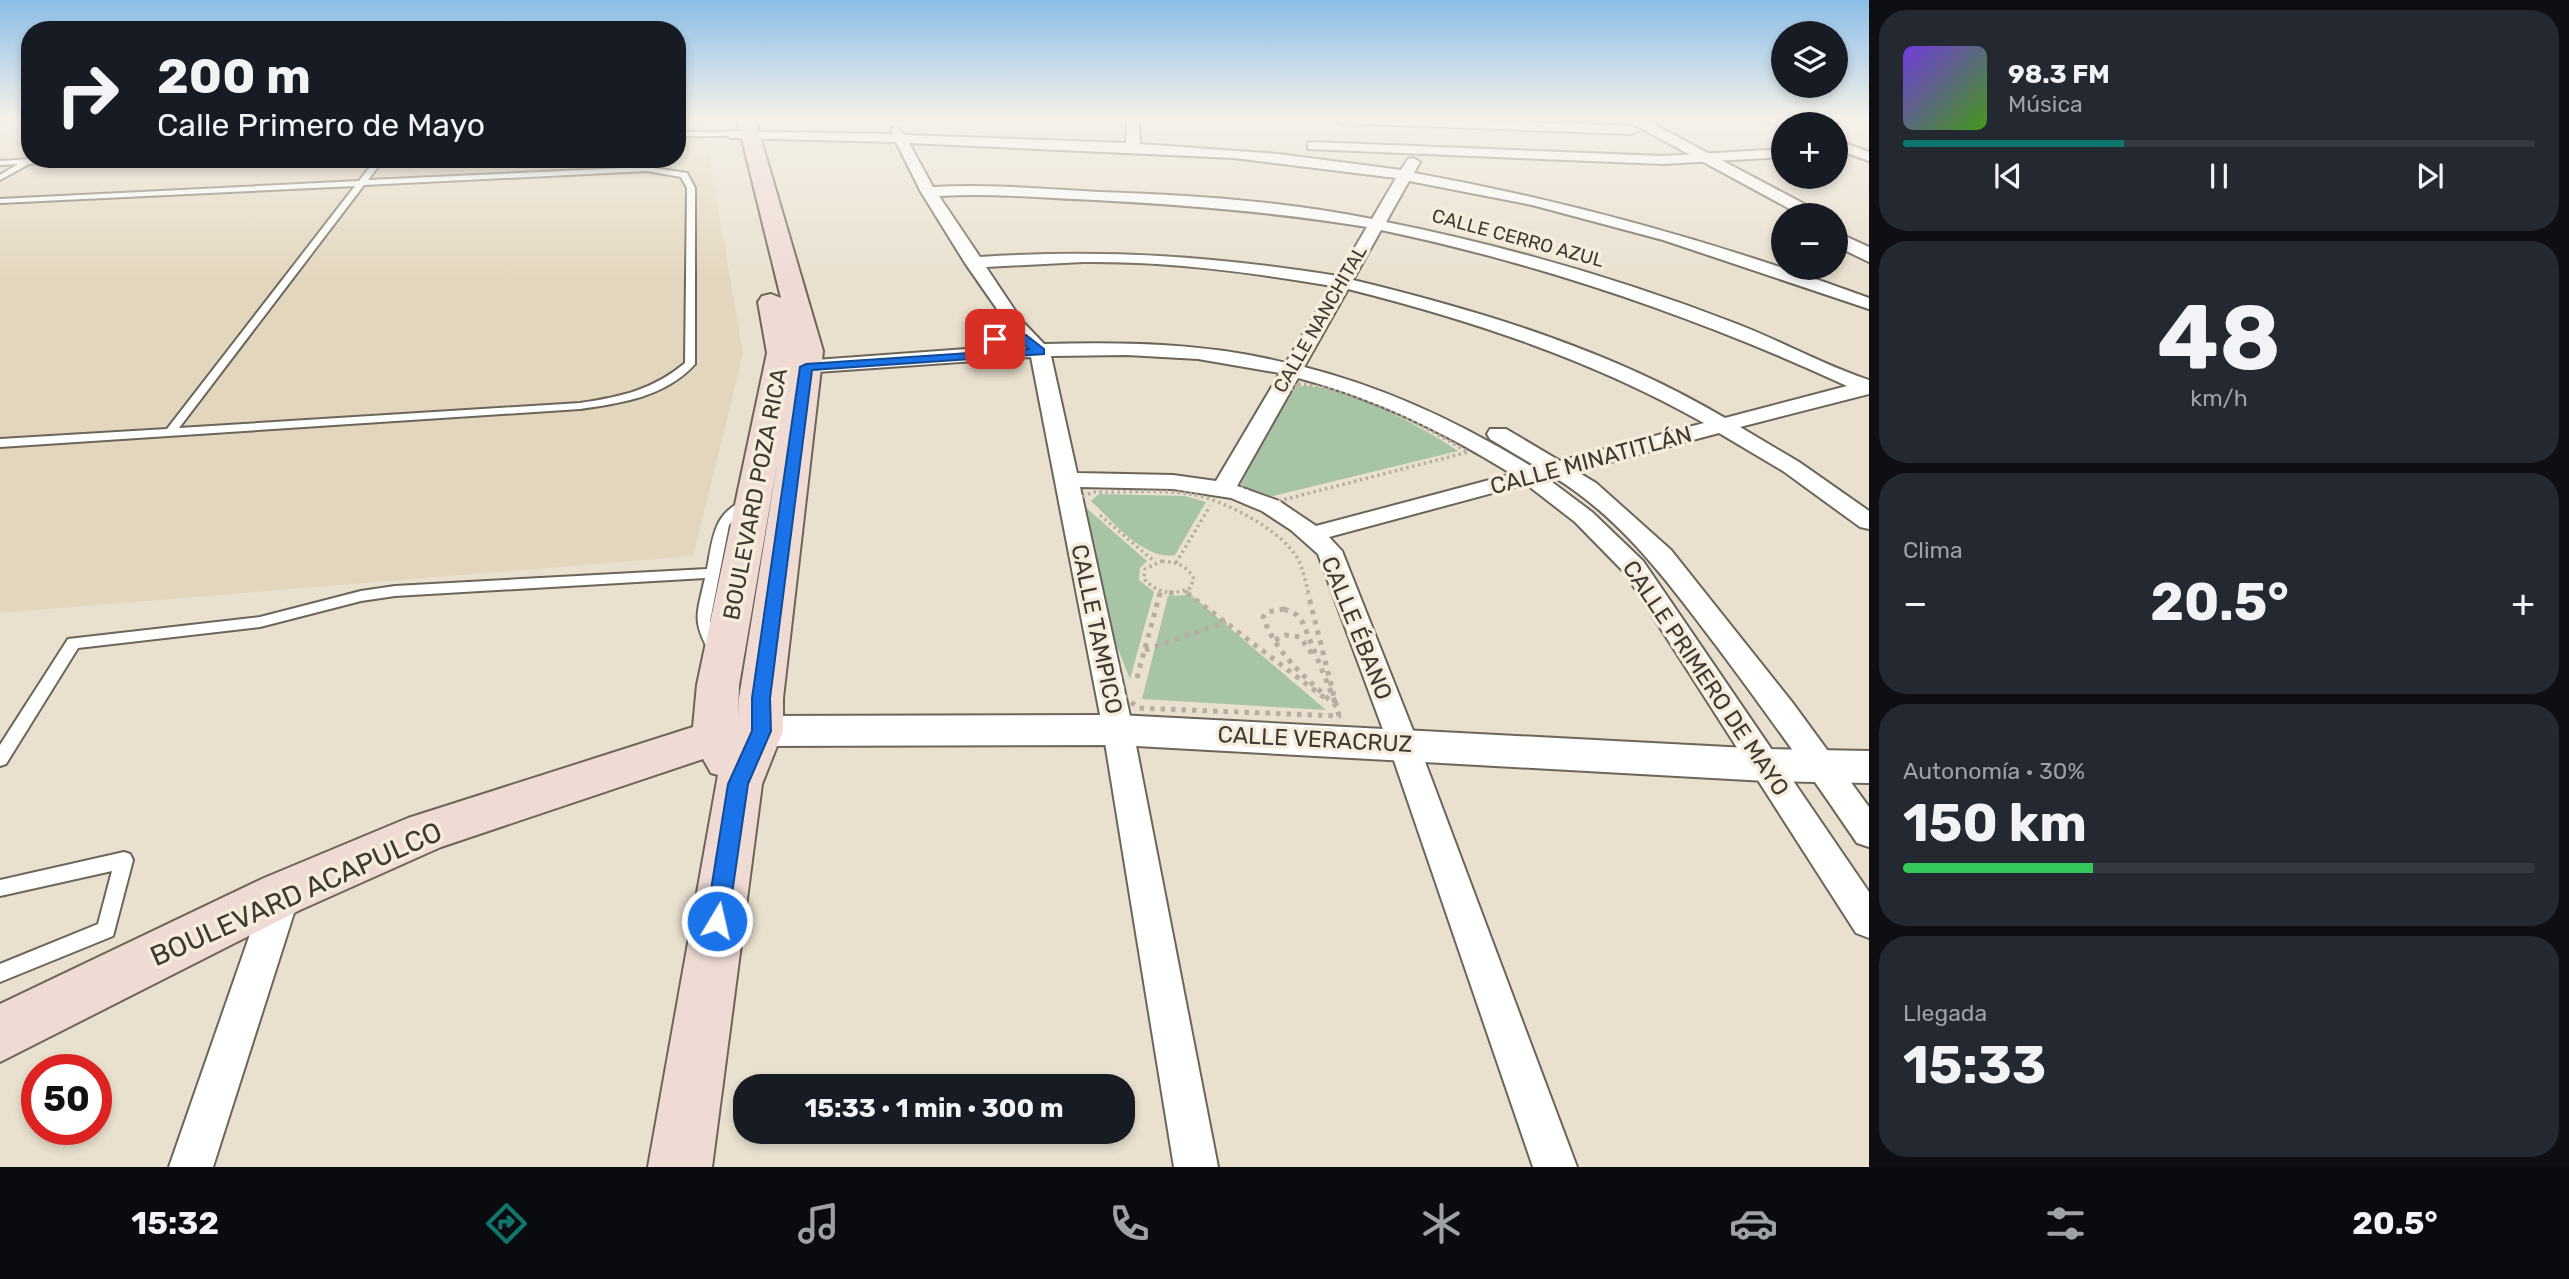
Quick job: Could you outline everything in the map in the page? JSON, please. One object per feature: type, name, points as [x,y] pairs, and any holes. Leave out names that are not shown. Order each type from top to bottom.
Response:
[{"type":"main road","name":"BOULEVARD POZA RICA","points":[[738,734],[761,698],[782,437],[794,360],[781,342],[748,173]]},
{"type":"main road","name":"BOULEVARD POZA RICA","points":[[680,1167],[738,784],[738,734],[723,661],[754,499],[782,437]]},
{"type":"main road","name":"BOULEVARD ACAPULCO","points":[[0,1034],[282,894],[425,832],[738,734]]},
{"type":"street","name":"CALLE TAMPICO","points":[[918,173],[973,263],[1031,344],[1072,489],[1124,716],[1196,1167]]},
{"type":"street","name":"CALLE NANCHITAL","points":[[1226,492],[1295,361],[1406,173]]},
{"type":"street","points":[[1442,173],[1596,215],[1786,272],[1869,304]]},
{"type":"street","points":[[1450,173],[1591,204],[1771,256]]},
{"type":"street","points":[[1720,173],[1771,203]]},
{"type":"street","points":[[1727,173],[1790,203]]},
{"type":"street","name":"CALLE CERRO AZUL","points":[[928,192],[1048,193],[1239,204],[1376,225],[1504,252],[1604,282],[1737,331],[1868,387]]},
{"type":"street","points":[[1848,232],[1869,243]]},
{"type":"street","points":[[1848,245],[1869,256]]},
{"type":"street","points":[[973,263],[1105,256],[1151,258],[1341,283],[1451,310],[1525,334],[1628,378],[1720,425],[1793,469],[1869,522]]},
{"type":"street","points":[[1845,280],[1869,288]]},
{"type":"street","name":"CALLE PRIMERO DE MAYO","points":[[794,360],[1031,344],[1180,351],[1295,361],[1402,389],[1491,431],[1560,468],[1588,488],[1662,556],[1821,764],[1869,833]]},
{"type":"street","name":"CALLE PRIMERO DE MAYO","points":[[1295,361],[1469,437],[1534,476],[1603,533],[1634,567],[1869,922]]},
{"type":"street","name":"CALLE MINATITLÁN","points":[[1313,534],[1868,387]]},
{"type":"street","name":"CALLE ÉBANO","points":[[1072,489],[1188,482],[1281,511],[1313,534],[1329,551],[1403,743],[1555,1167]]},
{"type":"street","name":"CALLE VERACRUZ","points":[[738,734],[1124,716],[1403,743],[1766,765],[1869,767]]},
{"type":"street","points":[[191,1167],[282,894]]},
{"type":"lane","points":[[171,431],[369,173]]},
{"type":"lane","points":[[0,201],[361,183],[491,173]]},
{"type":"lane","points":[[0,443],[580,406],[633,398],[669,384],[690,365],[691,188],[684,176],[677,173]]},
{"type":"lane","points":[[723,661],[706,635],[703,621],[723,524],[732,513],[754,499]]},
{"type":"lane","points":[[0,759],[73,643],[260,622],[361,596],[396,591],[713,573]]},
{"type":"lane","points":[[0,888],[124,860],[106,930],[0,973]]},
{"type":"path","points":[[1072,489],[1093,492],[1190,494],[1226,492],[1271,503],[1468,452],[1430,429],[1364,401],[1313,384],[1298,384],[1284,397],[1234,484],[1226,492],[1176,563]]},
{"type":"path","points":[[1072,489],[1089,506]]},
{"type":"path","points":[[1072,489],[1124,696],[1124,716]]},
{"type":"path","points":[[1124,716],[1138,708],[1339,716],[1315,614],[1298,559],[1284,542],[1226,492]]},
{"type":"path","points":[[1098,514],[1155,562],[1176,563],[1189,570],[1194,579],[1190,588],[1185,591],[1161,592],[1144,579],[1145,569],[1155,562]]},
{"type":"path","points":[[1185,591],[1337,708]]},
{"type":"path","points":[[1124,716],[1161,592]]},
{"type":"path","points":[[1284,609],[1297,615],[1337,708],[1278,650],[1263,617],[1268,612],[1284,609]]},
{"type":"path","points":[[1145,651],[1226,622]]},
{"type":"path","points":[[1275,640],[1286,635],[1300,637],[1324,676]]},
{"type":"shaded area","points":[[0,173],[712,173],[743,354],[693,556],[0,613]]},
{"type":"green space","points":[[1300,386],[1318,387],[1360,399],[1425,430],[1458,451],[1265,498],[1238,483],[1293,389]]},
{"type":"green space","points":[[1099,494],[1185,496],[1206,502],[1175,555],[1163,555],[1140,546],[1119,528],[1091,501]]},
{"type":"green space","points":[[1084,506],[1147,561],[1140,568],[1139,580],[1154,592],[1130,679],[1116,644]]},
{"type":"green space","points":[[1191,595],[1326,710],[1142,699],[1168,596]]},
{"type":"route","points":[[717,921],[738,784],[761,731],[761,698],[806,367],[1040,351],[1022,337],[995,339]]}]
